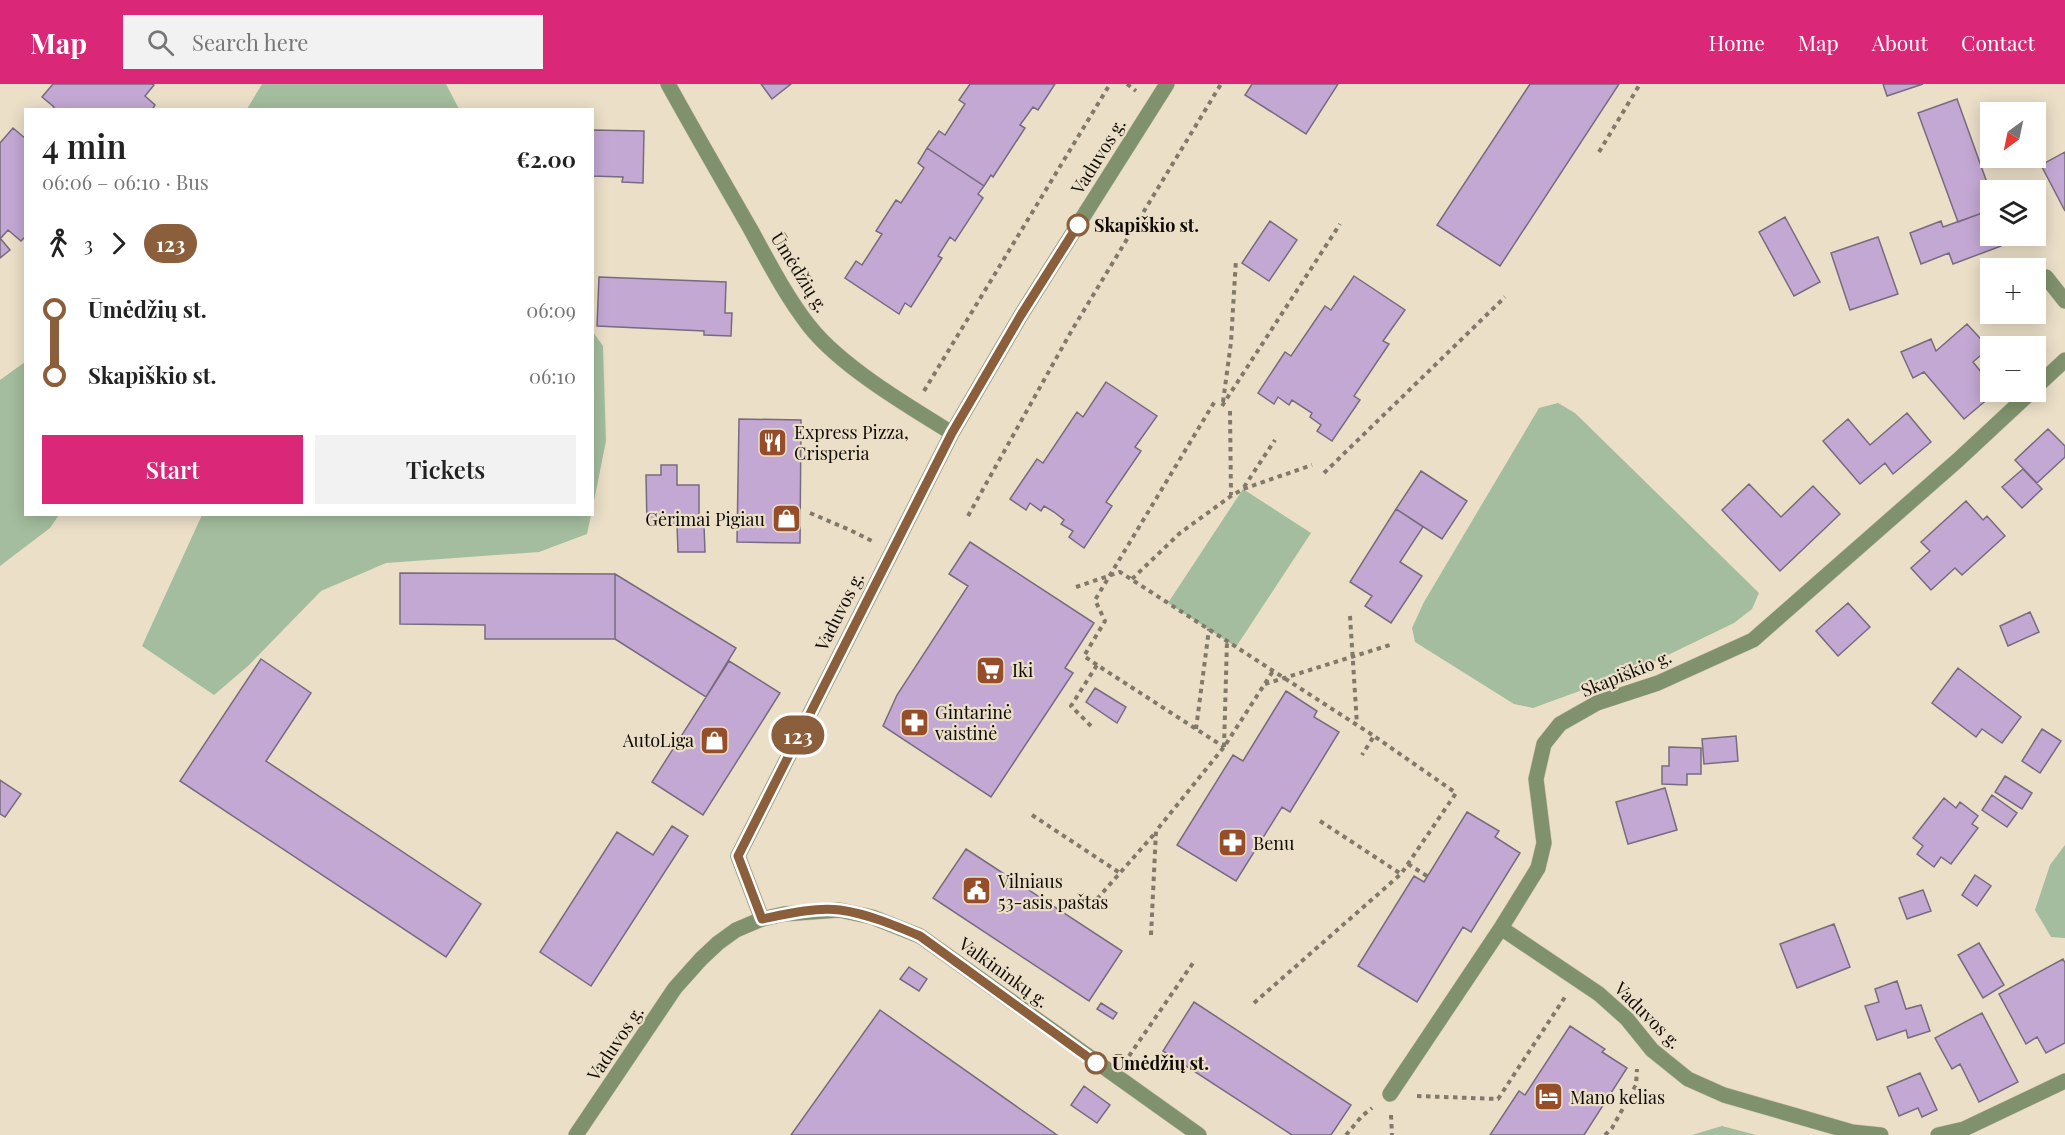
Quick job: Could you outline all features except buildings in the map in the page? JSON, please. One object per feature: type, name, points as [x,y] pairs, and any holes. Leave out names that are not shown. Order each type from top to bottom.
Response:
[{"type":"street","name":"Ūmėdžių g.","points":[[668,84],[778,278],[810,327],[828,346],[860,372],[913,410],[952,433]]},
{"type":"street","name":"Vaduvos g.","points":[[576,1135],[675,988],[718,943],[736,930],[762,919],[738,856],[952,433],[1021,315],[1167,84]]},
{"type":"street","points":[[2046,277],[2065,301]]},
{"type":"street","points":[[2046,378],[2065,360]]},
{"type":"street","name":"Skapiškio g.","points":[[1390,1094],[1502,928],[1538,868],[1544,843],[1536,779],[1544,744],[1560,724],[1597,703],[1658,683],[1753,640],[1958,460],[2020,402]]},
{"type":"street","name":"Valkininkų g.","points":[[762,919],[810,911],[839,910],[872,917],[920,936],[1198,1135]]},
{"type":"street","name":"Vaduvos g.","points":[[1502,928],[1599,994],[1627,1019],[1652,1050],[1688,1079],[1724,1095],[1852,1132],[1881,1135]]},
{"type":"street","points":[[1938,1135],[1964,1129],[2065,1081]]},
{"type":"path","points":[[913,410],[1110,84]]},
{"type":"path","points":[[968,516],[1072,330],[1221,84]]},
{"type":"path","points":[[1599,152],[1640,84]]},
{"type":"path","points":[[1236,259],[1231,342],[1222,406],[1341,224]]},
{"type":"path","points":[[1324,473],[1505,297]]},
{"type":"path","points":[[1215,401],[1095,600],[1105,621],[1084,656],[1224,747]]},
{"type":"path","points":[[1230,411],[1231,496]]},
{"type":"path","points":[[1243,489],[1275,440]]},
{"type":"path","points":[[1132,579],[1180,533],[1231,496],[1243,489],[1312,465]]},
{"type":"path","points":[[810,513],[891,551]]},
{"type":"path","points":[[1076,587],[1120,572],[1374,736],[1456,794],[1401,874],[1254,1003]]},
{"type":"path","points":[[1350,616],[1357,725]]},
{"type":"path","points":[[1196,729],[1209,629]]},
{"type":"path","points":[[1224,747],[1227,641]]},
{"type":"path","points":[[1265,684],[1393,644]]},
{"type":"path","points":[[1092,726],[1071,706],[1097,665]]},
{"type":"path","points":[[1097,899],[1224,747],[1273,671]]},
{"type":"path","points":[[1362,754],[1374,736]]},
{"type":"path","points":[[1032,815],[1120,873]]},
{"type":"path","points":[[1320,821],[1401,874]]},
{"type":"path","points":[[1151,935],[1156,831]]},
{"type":"path","points":[[1408,864],[1427,876]]},
{"type":"path","points":[[1115,1076],[1193,963]]},
{"type":"path","points":[[1346,1135],[1362,1116],[1390,1094],[1498,1099],[1577,979]]},
{"type":"path","points":[[1605,1135],[1612,1128],[1635,1085],[1640,1035]]},
{"type":"green space","points":[[262,84],[446,84],[458,108],[248,108]]},
{"type":"green space","points":[[594,333],[603,346],[606,441],[594,501]]},
{"type":"green space","points":[[24,363],[24,516],[58,516],[50,528],[0,566],[0,380]]},
{"type":"green space","points":[[1558,403],[1575,413],[1759,593],[1752,609],[1734,623],[1637,670],[1533,708],[1514,704],[1415,642],[1412,628],[1424,602],[1539,408]]},
{"type":"green space","points":[[1243,489],[1311,533],[1236,647],[1168,603]]},
{"type":"green space","points":[[201,516],[591,516],[587,534],[539,552],[386,563],[321,591],[248,666],[214,695],[142,646]]},
{"type":"green space","points":[[2065,845],[2065,938],[2051,937],[2035,910],[2050,865]]},
{"type":"green space","points":[[1722,1126],[1756,1135],[1692,1135]]},
{"type":"bus line","name":"123","points":[[1078,225],[1021,315],[952,433],[738,856],[762,919],[784,914],[839,910],[893,924],[920,936],[1096,1063]]},
{"type":"place","name":"Skapiškio st.","points":[[1078,225]]},
{"type":"place","name":"Express Pizza, Crisperia","points":[[773,442]]},
{"type":"place","name":"Gėrimai Pigiau","points":[[786,519]]},
{"type":"place","name":"Iki","points":[[991,670]]},
{"type":"place","name":"Gintarinė vaistinė","points":[[914,722]]},
{"type":"place","name":"AutoLiga","points":[[715,740]]},
{"type":"place","name":"Benu","points":[[1232,843]]},
{"type":"place","name":"Vilniaus 53-asis paštas","points":[[977,891]]},
{"type":"place","name":"Ūmėdžių st.","points":[[1096,1063]]},
{"type":"place","name":"Mano kelias","points":[[1549,1097]]}]
